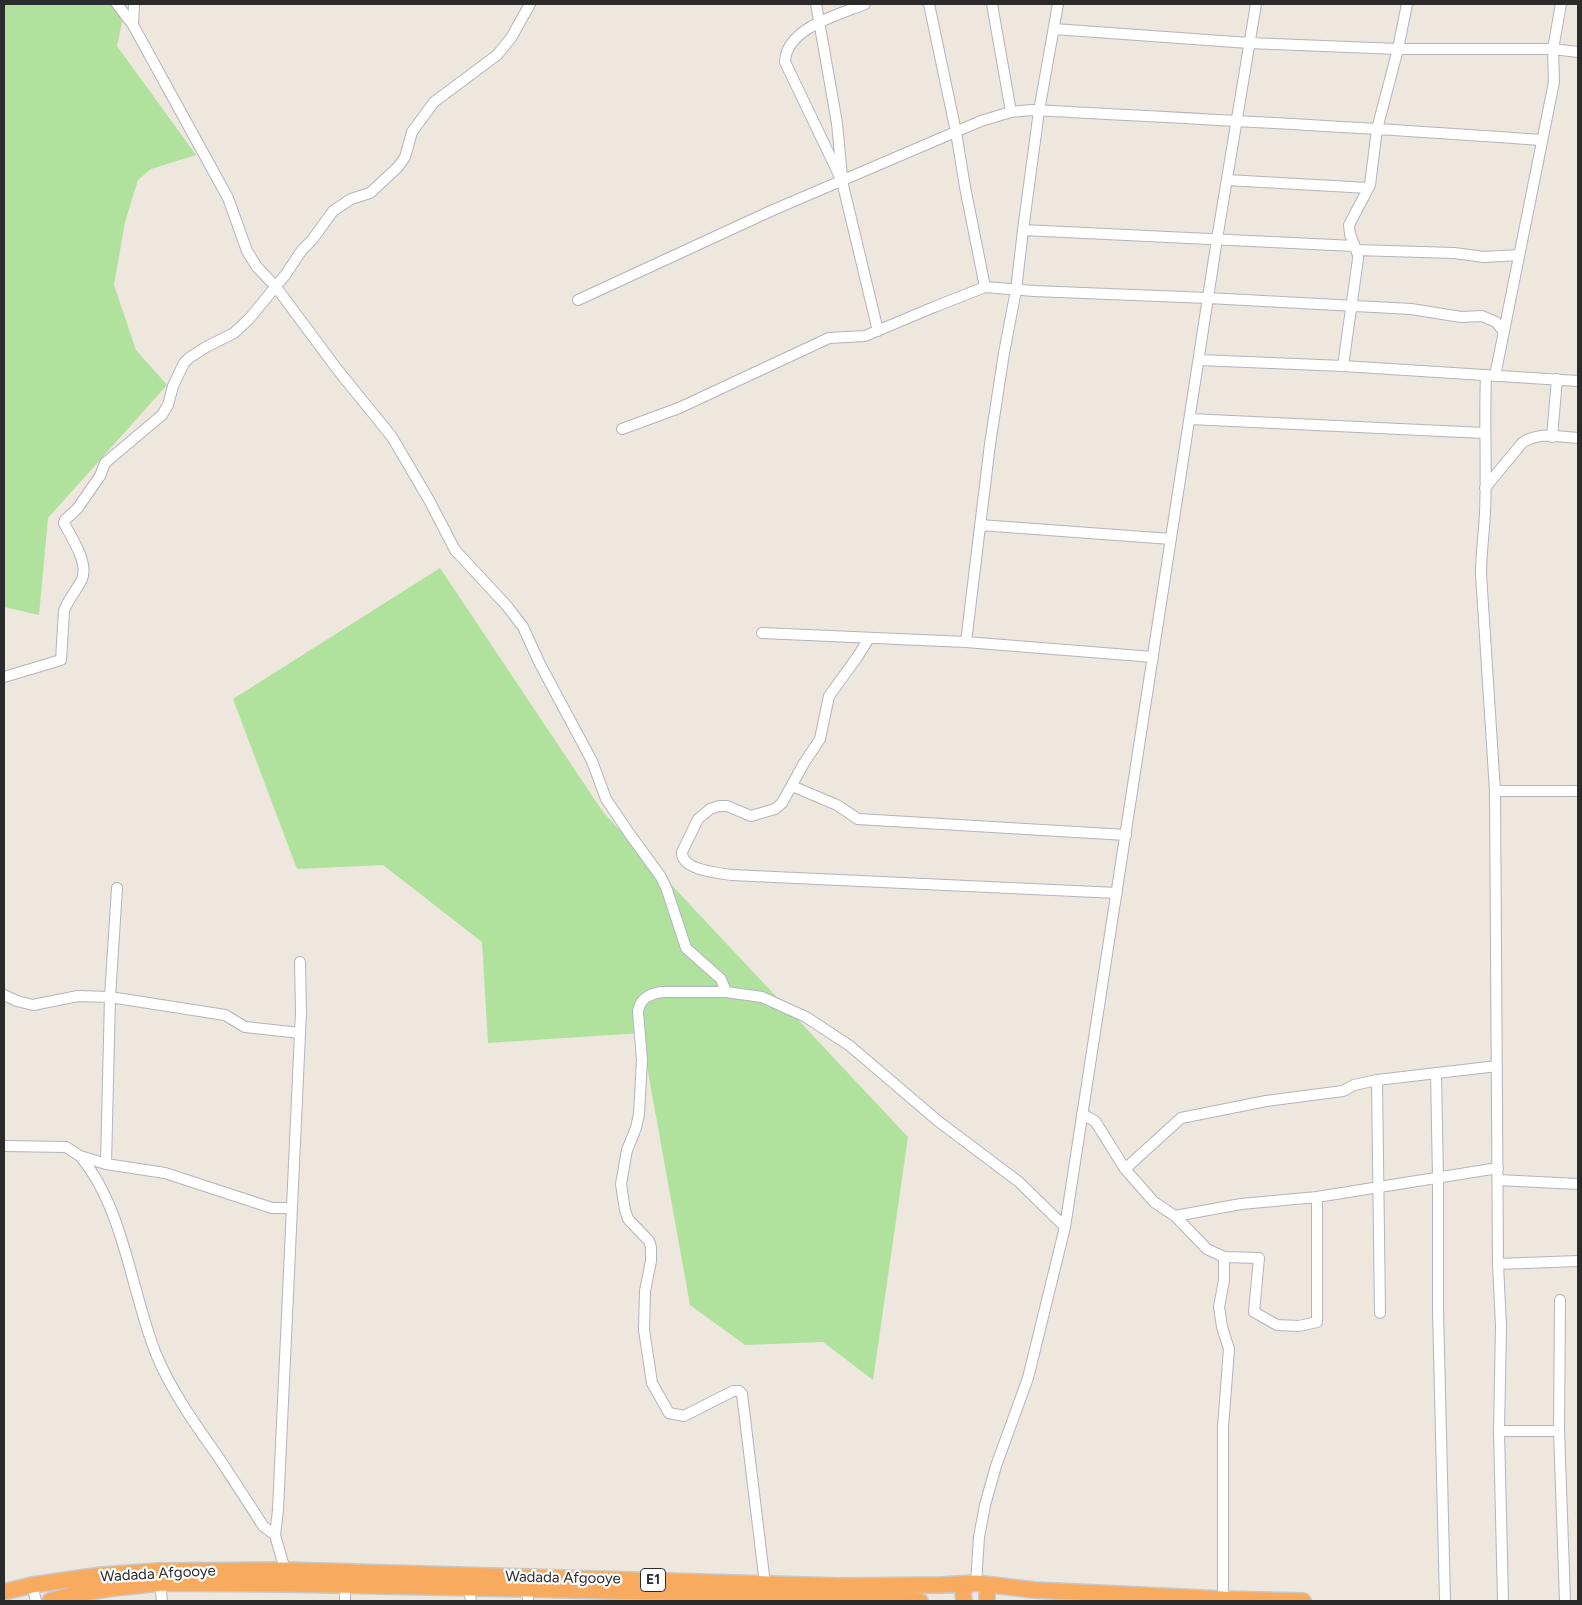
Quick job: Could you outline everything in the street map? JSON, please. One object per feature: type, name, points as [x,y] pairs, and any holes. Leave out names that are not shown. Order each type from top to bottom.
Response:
[{"type":"highway","name":"Wadada Afgooye","points":[[7,1595],[32,1585],[158,1570],[285,1570],[766,1594],[831,1600],[892,1599],[920,1601]]},
{"type":"highway","name":"Wadada Afgooye","points":[[50,1601],[75,1594],[160,1583],[345,1585],[470,1595],[710,1598],[840,1586],[975,1584],[1034,1590],[1223,1600],[1303,1601]]},
{"type":"highway","points":[[964,1601],[963,1594],[975,1584],[987,1590],[987,1601]]},
{"type":"street","points":[[117,4],[133,25],[228,198],[248,251],[257,267],[276,287],[337,369],[392,437],[455,550],[507,606],[523,627],[540,664],[592,761],[606,799],[628,833],[662,877],[686,948],[721,979],[726,992]]},
{"type":"street","points":[[133,25],[134,4]]},
{"type":"street","points":[[4,677],[61,660],[64,611],[66,604],[83,578],[79,551],[64,524],[65,520],[77,509],[100,476],[105,464],[162,415],[168,406],[173,386],[184,363],[189,358],[234,333],[249,320],[333,211],[351,200],[370,193],[398,167],[405,157],[412,132],[434,102],[497,56],[511,38],[530,4]]},
{"type":"street","points":[[816,4],[837,124],[843,170],[842,180]]},
{"type":"street","points":[[865,4],[798,34],[790,43],[785,53],[785,62],[842,180],[878,331]]},
{"type":"street","points":[[929,4],[956,132],[985,287]]},
{"type":"street","points":[[992,4],[1011,112]]},
{"type":"street","points":[[966,642],[1004,353],[1016,290],[1039,111],[1058,4]]},
{"type":"street","points":[[975,1584],[982,1518],[996,1466],[1028,1378],[1065,1226],[1217,239],[1256,4]]},
{"type":"street","points":[[1343,366],[1358,260],[1349,225],[1368,188],[1377,129],[1398,49],[1407,4]]},
{"type":"street","points":[[1504,1601],[1499,1431],[1501,1326],[1498,1264],[1495,791],[1481,574],[1485,514],[1484,433],[1490,376],[1504,332],[1554,82],[1553,49],[1561,4]]},
{"type":"street","points":[[1054,29],[1249,43],[1398,49],[1553,49],[1578,52]]},
{"type":"street","points":[[578,300],[842,180],[981,121],[1011,112],[1039,111],[1377,129],[1541,140]]},
{"type":"street","points":[[1227,180],[1368,188]]},
{"type":"street","points":[[1023,230],[1217,239],[1454,253],[1484,257],[1519,255]]},
{"type":"street","points":[[622,430],[679,408],[829,338],[865,336],[985,287],[1412,309],[1461,317],[1482,316],[1496,322],[1504,332]]},
{"type":"street","points":[[1199,360],[1343,366],[1578,380]]},
{"type":"street","points":[[1552,436],[1557,379]]},
{"type":"street","points":[[1190,419],[1484,433]]},
{"type":"street","points":[[1485,488],[1522,443],[1534,436],[1578,438]]},
{"type":"street","points":[[980,525],[1171,539]]},
{"type":"street","points":[[762,633],[966,642],[1153,657]]},
{"type":"street","points":[[869,638],[829,696],[820,739],[804,763],[782,803],[775,809],[751,816],[728,806],[719,806],[702,814],[682,852],[685,862],[707,871],[732,875],[1116,894]]},
{"type":"street","points":[[792,786],[838,805],[858,819],[1126,834]]},
{"type":"street","points":[[1495,791],[1578,790]]},
{"type":"street","points":[[106,1164],[110,998],[117,888]]},
{"type":"street","points":[[285,1570],[275,1535],[300,1034],[300,962]]},
{"type":"street","points":[[766,1594],[742,1394],[739,1391],[733,1391],[684,1416],[669,1413],[652,1383],[644,1330],[644,1291],[652,1262],[651,1247],[649,1241],[628,1219],[624,1210],[621,1184],[626,1156],[639,1114],[642,1060],[639,1005],[647,996],[662,992],[726,992],[762,997],[806,1017],[850,1046],[938,1121],[1019,1182],[1065,1226]]},
{"type":"street","points":[[4,995],[33,1005],[78,996],[110,998],[225,1015],[245,1027],[300,1034]]},
{"type":"street","points":[[1125,1169],[1181,1118],[1266,1101],[1343,1090],[1354,1085],[1377,1080],[1497,1066]]},
{"type":"street","points":[[1436,1073],[1438,1310],[1445,1601]]},
{"type":"street","points":[[1377,1080],[1380,1313]]},
{"type":"street","points":[[1082,1114],[1095,1121],[1125,1169],[1154,1202],[1175,1216],[1207,1249],[1224,1257],[1259,1258],[1254,1312],[1277,1325],[1299,1326],[1316,1322],[1318,1197]]},
{"type":"street","points":[[4,1146],[66,1147],[80,1156],[106,1164],[165,1172],[272,1208],[292,1208]]},
{"type":"street","points":[[80,1156],[91,1169],[103,1190],[115,1220],[156,1354],[180,1402],[262,1526],[275,1535]]},
{"type":"street","points":[[1175,1216],[1242,1204],[1318,1197],[1498,1168]]},
{"type":"street","points":[[1498,1180],[1578,1184]]},
{"type":"street","points":[[1223,1600],[1223,1426],[1229,1349],[1222,1327],[1219,1307],[1224,1280],[1224,1257]]},
{"type":"street","points":[[1498,1264],[1578,1261]]},
{"type":"street","points":[[1560,1300],[1559,1431],[1565,1601]]},
{"type":"street","points":[[1499,1431],[1559,1431]]},
{"type":"street","points":[[160,1583],[162,1601]]},
{"type":"street","points":[[32,1585],[36,1601]]},
{"type":"street","points":[[345,1585],[345,1601]]},
{"type":"green space","points":[[4,4],[126,4],[117,46],[196,155],[151,169],[138,180],[125,222],[114,285],[136,350],[167,385],[48,518],[39,615],[4,607]]},
{"type":"green space","points":[[440,568],[603,812],[908,1137],[873,1380],[823,1342],[745,1345],[690,1305],[641,1033],[488,1043],[482,942],[383,865],[297,869],[233,699]]}]
